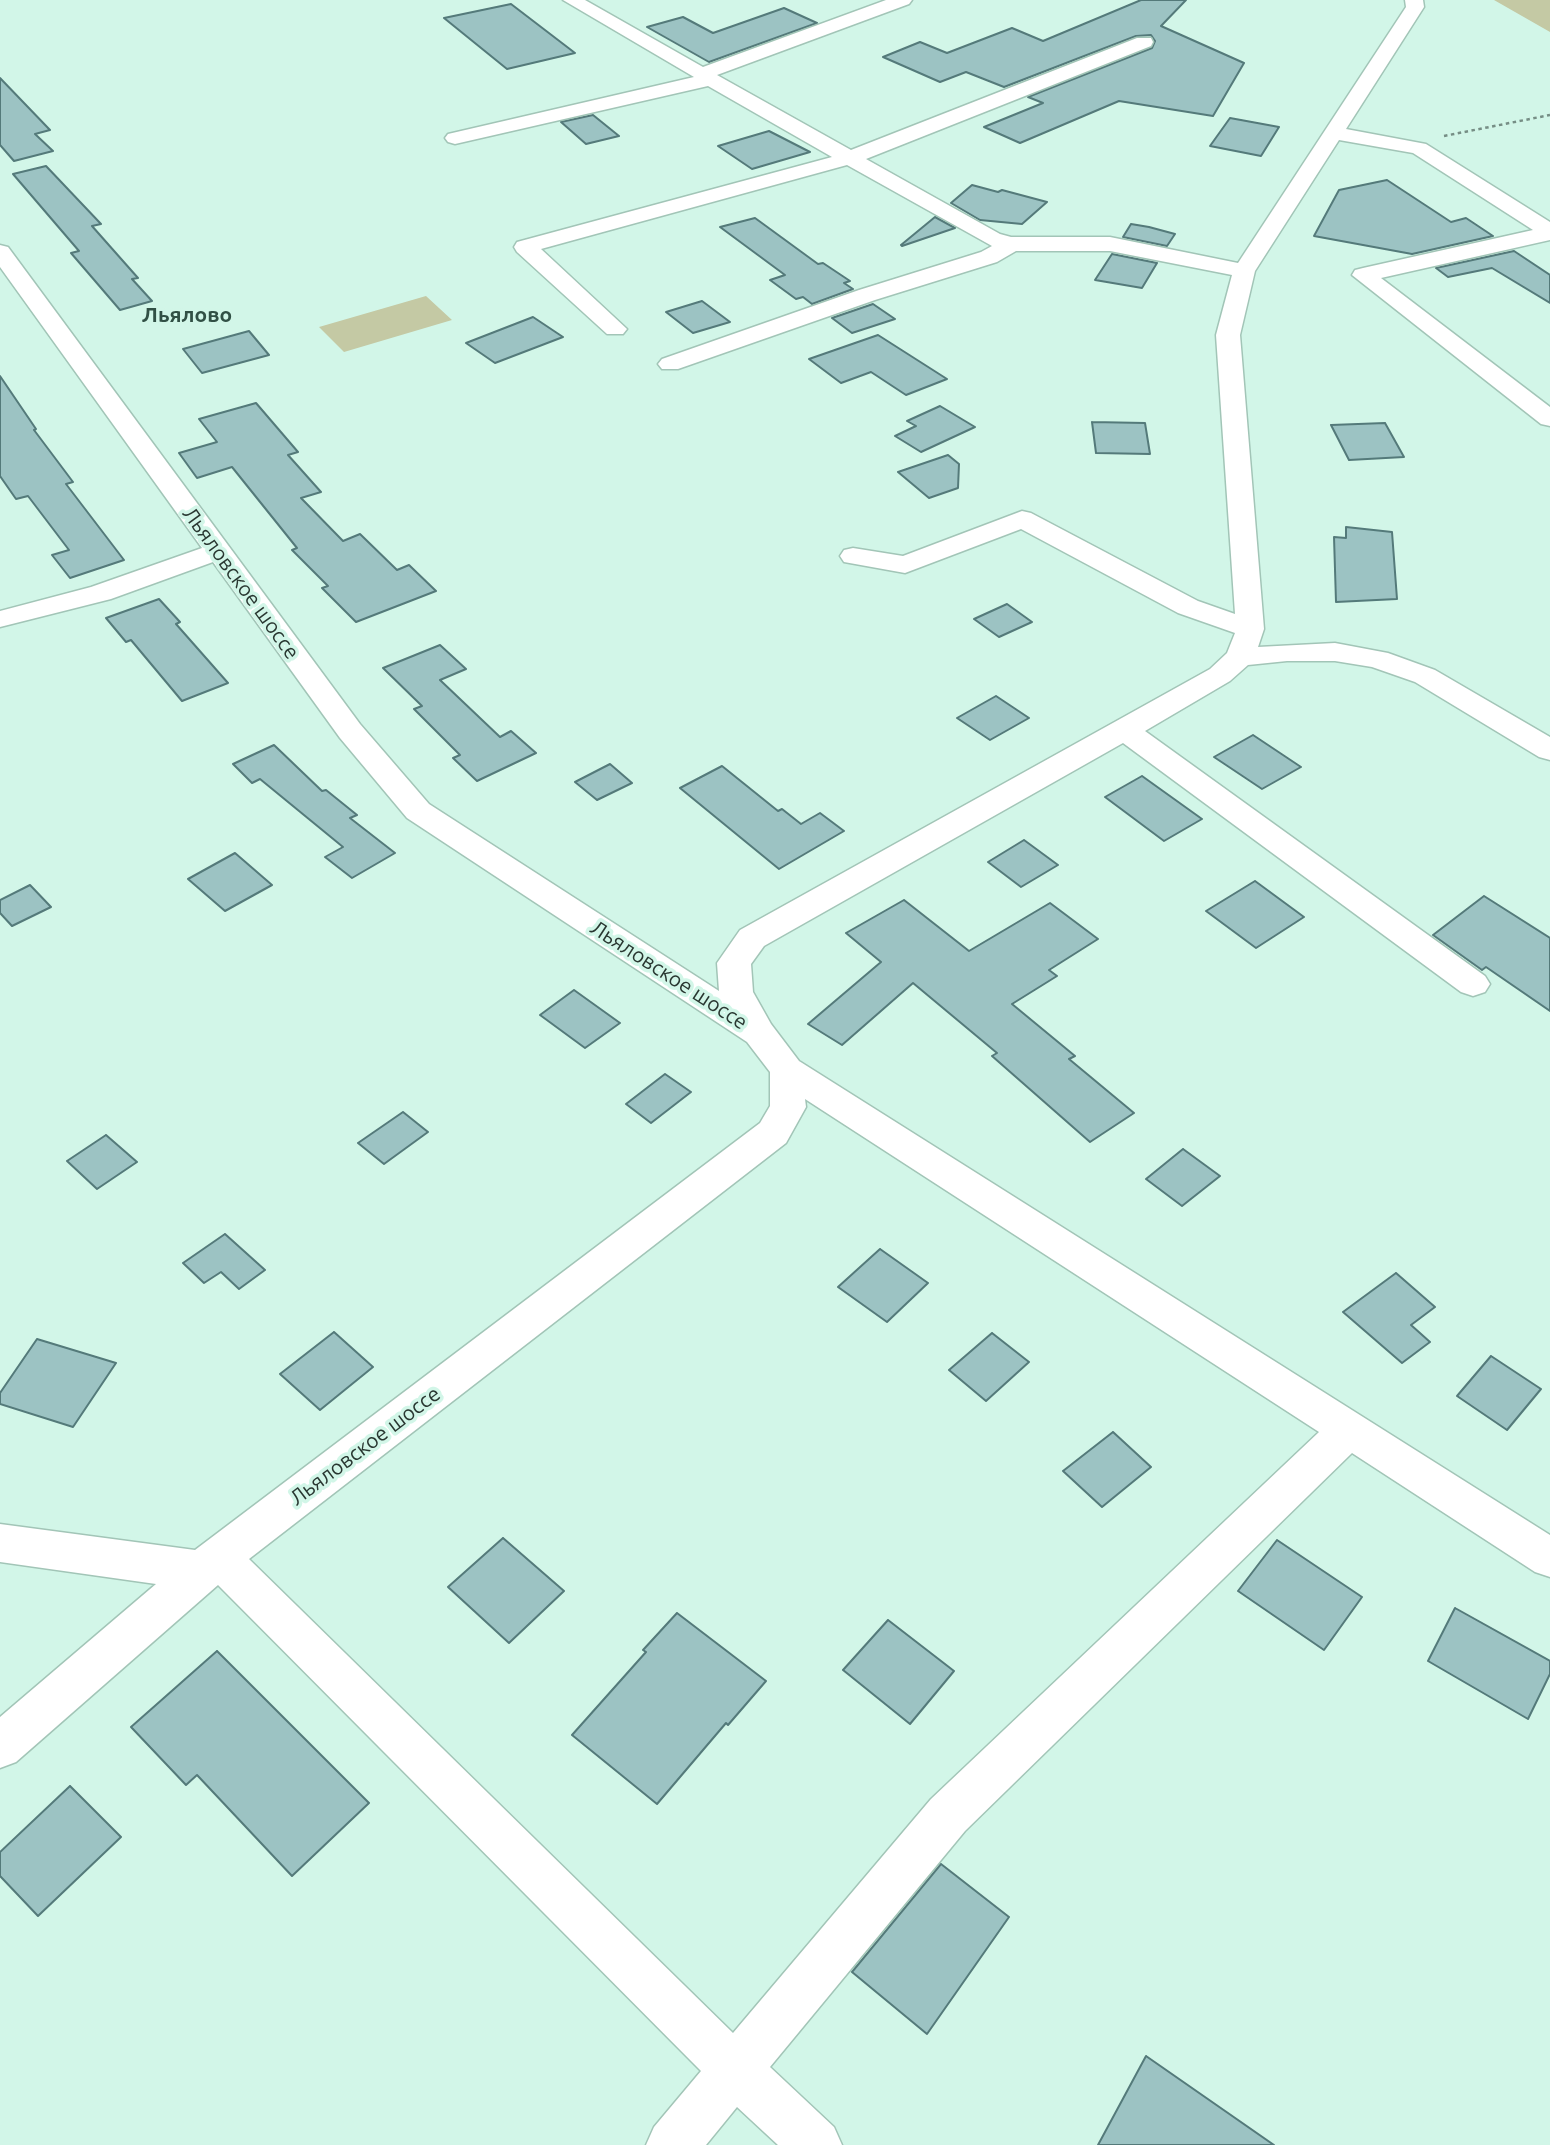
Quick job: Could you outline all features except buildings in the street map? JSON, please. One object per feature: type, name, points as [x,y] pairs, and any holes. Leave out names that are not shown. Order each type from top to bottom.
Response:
[{"type":"street","points":[[572,0],[992,239],[1012,244],[1110,244],[1244,271]]},
{"type":"street","points":[[455,138],[707,76],[903,0]]},
{"type":"street","points":[[759,1033],[736,992],[734,963],[752,938],[1220,675],[1240,657],[1250,629],[1228,335],[1244,271],[1415,7],[1415,0]]},
{"type":"street","points":[[615,329],[524,247],[850,158],[1144,42]]},
{"type":"street","points":[[1339,125],[1418,145],[1550,232]]},
{"type":"street","points":[[1550,232],[1363,275],[1550,419]]},
{"type":"street","points":[[670,364],[867,295],[989,257],[1012,244]]},
{"type":"street","name":"Льяловское шоссе","points":[[0,252],[350,731],[418,811],[759,1033],[787,1070],[788,1107],[773,1133],[211,1564],[0,1746]]},
{"type":"street","points":[[853,556],[905,565],[1022,519],[1188,607],[1250,629]]},
{"type":"street","points":[[0,619],[101,593],[218,551]]},
{"type":"street","points":[[1240,657],[1287,652],[1335,652],[1378,659],[1425,676],[1550,750]]},
{"type":"street","points":[[1124,730],[1473,984]]},
{"type":"street","points":[[787,1070],[1550,1558]]},
{"type":"street","points":[[672,2145],[948,1815],[1349,1429]]},
{"type":"street","points":[[0,1543],[211,1564],[816,2145]]},
{"type":"path","points":[[1418,145],[1550,115]]},
{"type":"green space","points":[[1494,0],[1550,0],[1550,32]]},
{"type":"green space","points":[[426,296],[452,320],[344,352],[319,327]]},
{"type":"district","name":"Льялово","points":[[187,315]]}]
